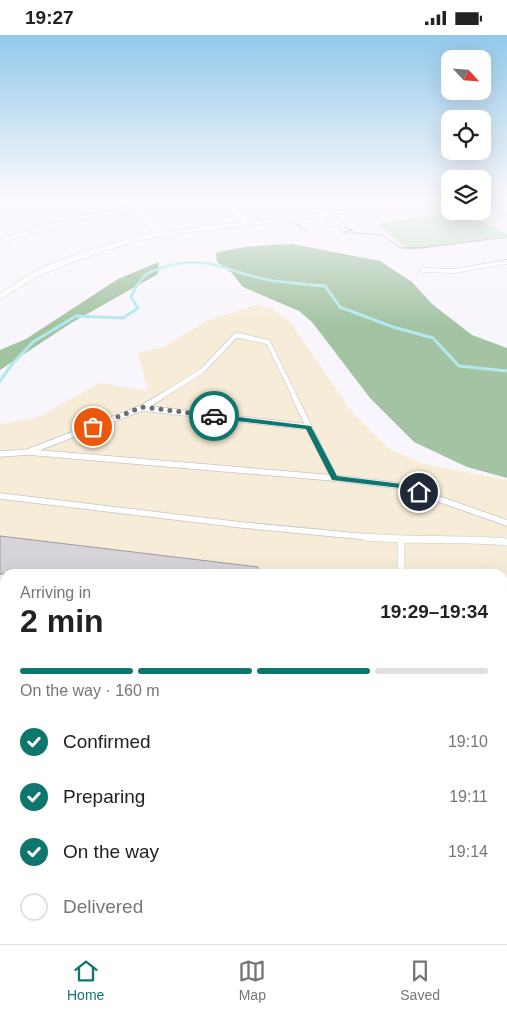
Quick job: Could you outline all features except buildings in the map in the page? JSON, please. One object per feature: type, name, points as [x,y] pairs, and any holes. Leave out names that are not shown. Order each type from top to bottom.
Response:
[{"type":"street","points":[[0,297],[36,274],[67,261],[129,240]]},
{"type":"street","points":[[422,270],[454,271],[507,262]]},
{"type":"lane","points":[[28,452],[142,407],[202,371],[236,335],[268,342],[334,478]]},
{"type":"lane","points":[[142,407],[309,427]]},
{"type":"lane","points":[[0,454],[28,452],[334,478],[402,486],[507,523]]},
{"type":"lane","points":[[0,496],[242,525],[401,540],[485,540],[507,542]]},
{"type":"lane","points":[[401,540],[402,569]]},
{"type":"path","points":[[390,240],[401,248],[421,248],[480,240]]},
{"type":"shaded area","points":[[255,305],[269,307],[289,321],[353,413],[389,449],[424,464],[507,480],[507,569],[0,569],[0,424],[36,418],[100,383],[148,391],[138,353],[164,347],[206,321]]},
{"type":"green space","points":[[397,240],[476,240],[409,250]]},
{"type":"green space","points":[[292,244],[380,261],[412,282],[432,304],[472,335],[507,348],[507,478],[467,467],[414,442],[370,398],[312,322],[299,311],[243,287],[232,273],[217,262],[216,253],[254,246]]},
{"type":"green space","points":[[159,262],[158,274],[71,323],[0,370],[0,350],[26,339],[118,279]]},
{"type":"waterway","points":[[137,286],[148,273],[179,263],[193,262],[206,263],[269,280],[314,285]]},
{"type":"waterway","points":[[0,381],[13,363],[33,342],[76,316],[123,318],[138,308],[131,297],[137,285]]},
{"type":"waterway","points":[[314,285],[325,286],[340,307],[393,327],[433,338],[459,366],[507,371]]},
{"type":"waterway","points":[[314,285],[323,286]]},
{"type":"way so far","points":[[93,427],[142,407],[214,416]]},
{"type":"route","points":[[214,416],[309,427],[334,478],[402,486],[419,492]]}]
